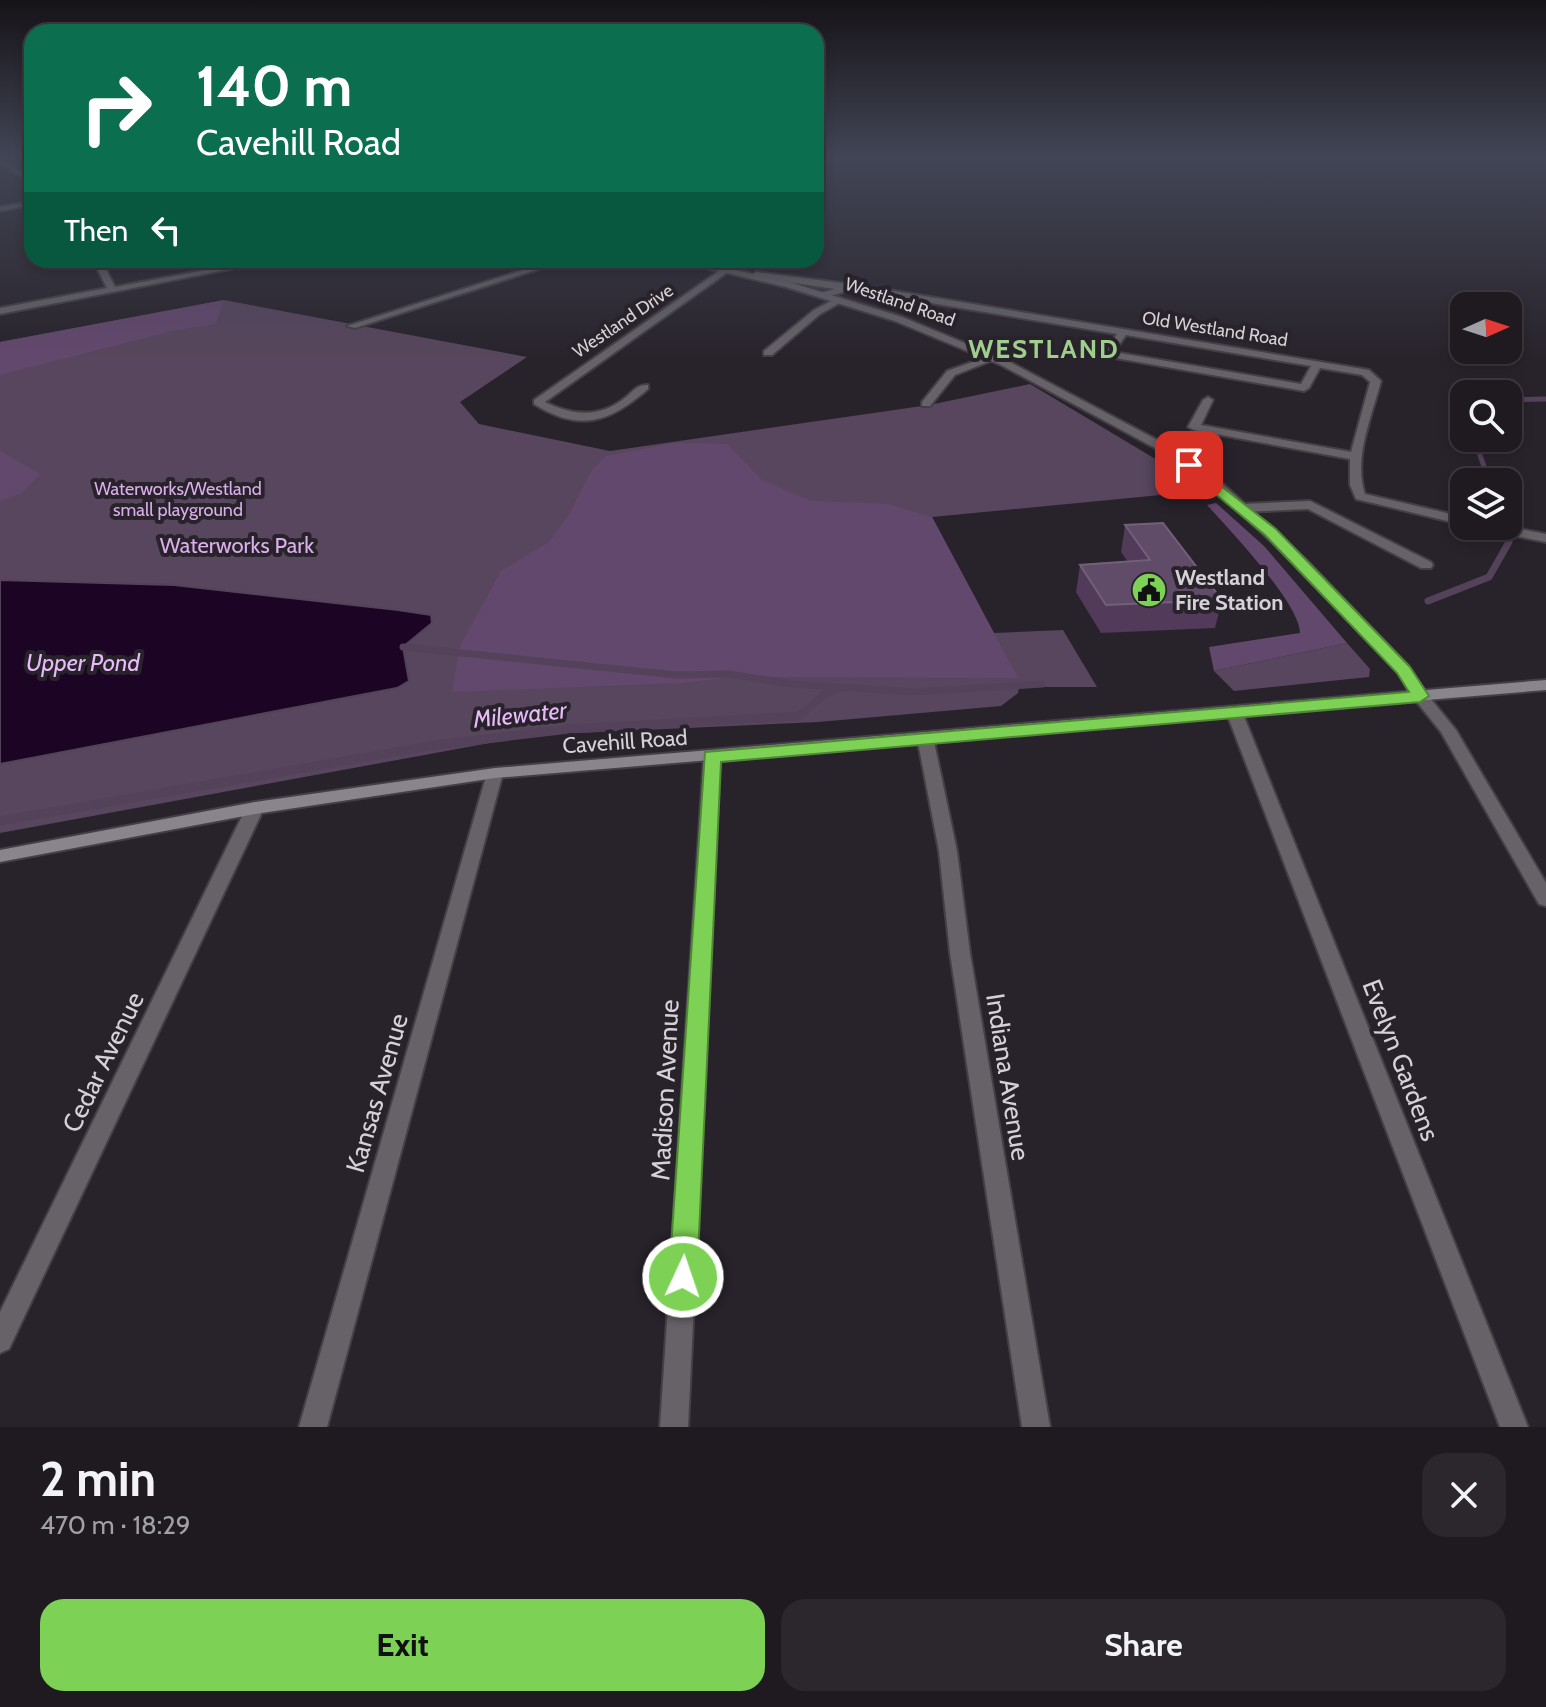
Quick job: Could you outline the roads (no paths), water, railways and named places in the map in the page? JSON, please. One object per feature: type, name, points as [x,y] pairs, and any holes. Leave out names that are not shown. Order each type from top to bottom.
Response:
[{"type":"main road","name":"Cavehill Road","points":[[0,856],[255,808],[495,773],[1235,714],[1546,685]]},
{"type":"street","points":[[101,268],[112,290]]},
{"type":"street","points":[[0,311],[229,268]]},
{"type":"street","points":[[352,326],[537,268]]},
{"type":"street","name":"Westland Road","points":[[722,268],[756,275],[900,319],[996,357],[1160,445],[1243,508],[1292,553],[1395,660],[1448,730],[1546,899]]},
{"type":"street","name":"Westland Drive","points":[[644,387],[605,415],[585,416],[547,409],[538,402],[728,269]]},
{"type":"street","points":[[756,275],[847,288]]},
{"type":"street","name":"Old Westland Road","points":[[823,295],[847,288],[1375,376],[1357,457],[1356,489],[1360,496],[1450,518]]},
{"type":"street","points":[[768,353],[817,312],[840,300]]},
{"type":"street","points":[[1123,332],[1108,354],[1304,388],[1317,364]]},
{"type":"street","points":[[926,404],[951,373],[996,357]]},
{"type":"street","points":[[1208,400],[1194,427],[1357,457]]},
{"type":"street","points":[[1243,508],[1310,505],[1426,565]]},
{"type":"street","points":[[1522,534],[1546,538]]},
{"type":"street","name":"Evelyn Gardens","points":[[1235,714],[1514,1427]]},
{"type":"street","name":"Indiana Avenue","points":[[925,737],[948,851],[960,953],[1036,1427]]},
{"type":"street","name":"Madison Avenue","points":[[674,1427],[712,757]]},
{"type":"street","name":"Kansas Avenue","points":[[313,1427],[495,773]]},
{"type":"street","name":"Cedar Avenue","points":[[0,1340],[255,808]]},
{"type":"water","name":"Upper Pond","points":[[0,580],[174,585],[398,610],[431,615],[432,623],[403,647],[409,681],[397,688],[0,764]]},
{"type":"waterway","name":"Milewater","points":[[1522,400],[1546,399]]},
{"type":"waterway","name":"Milewater","points":[[1479,452],[1484,468]]},
{"type":"waterway","name":"Milewater","points":[[1428,601],[1489,577],[1508,540]]},
{"type":"waterway","points":[[403,647],[676,675],[729,674],[793,684],[914,692],[1042,684]]},
{"type":"waterway","name":"Milewater","points":[[802,714],[825,694],[841,688]]},
{"type":"waterway","name":"Milewater","points":[[0,821],[436,745],[569,729],[799,716],[804,712]]},
{"type":"place","name":"Westland Fire Station","points":[[1149,590]]},
{"type":"district","name":"WESTLAND","points":[[1044,349]]},
{"type":"park label","name":"Waterworks/Westland small playground","points":[[178,499]]},
{"type":"park label","name":"Waterworks Park","points":[[237,545]]}]
